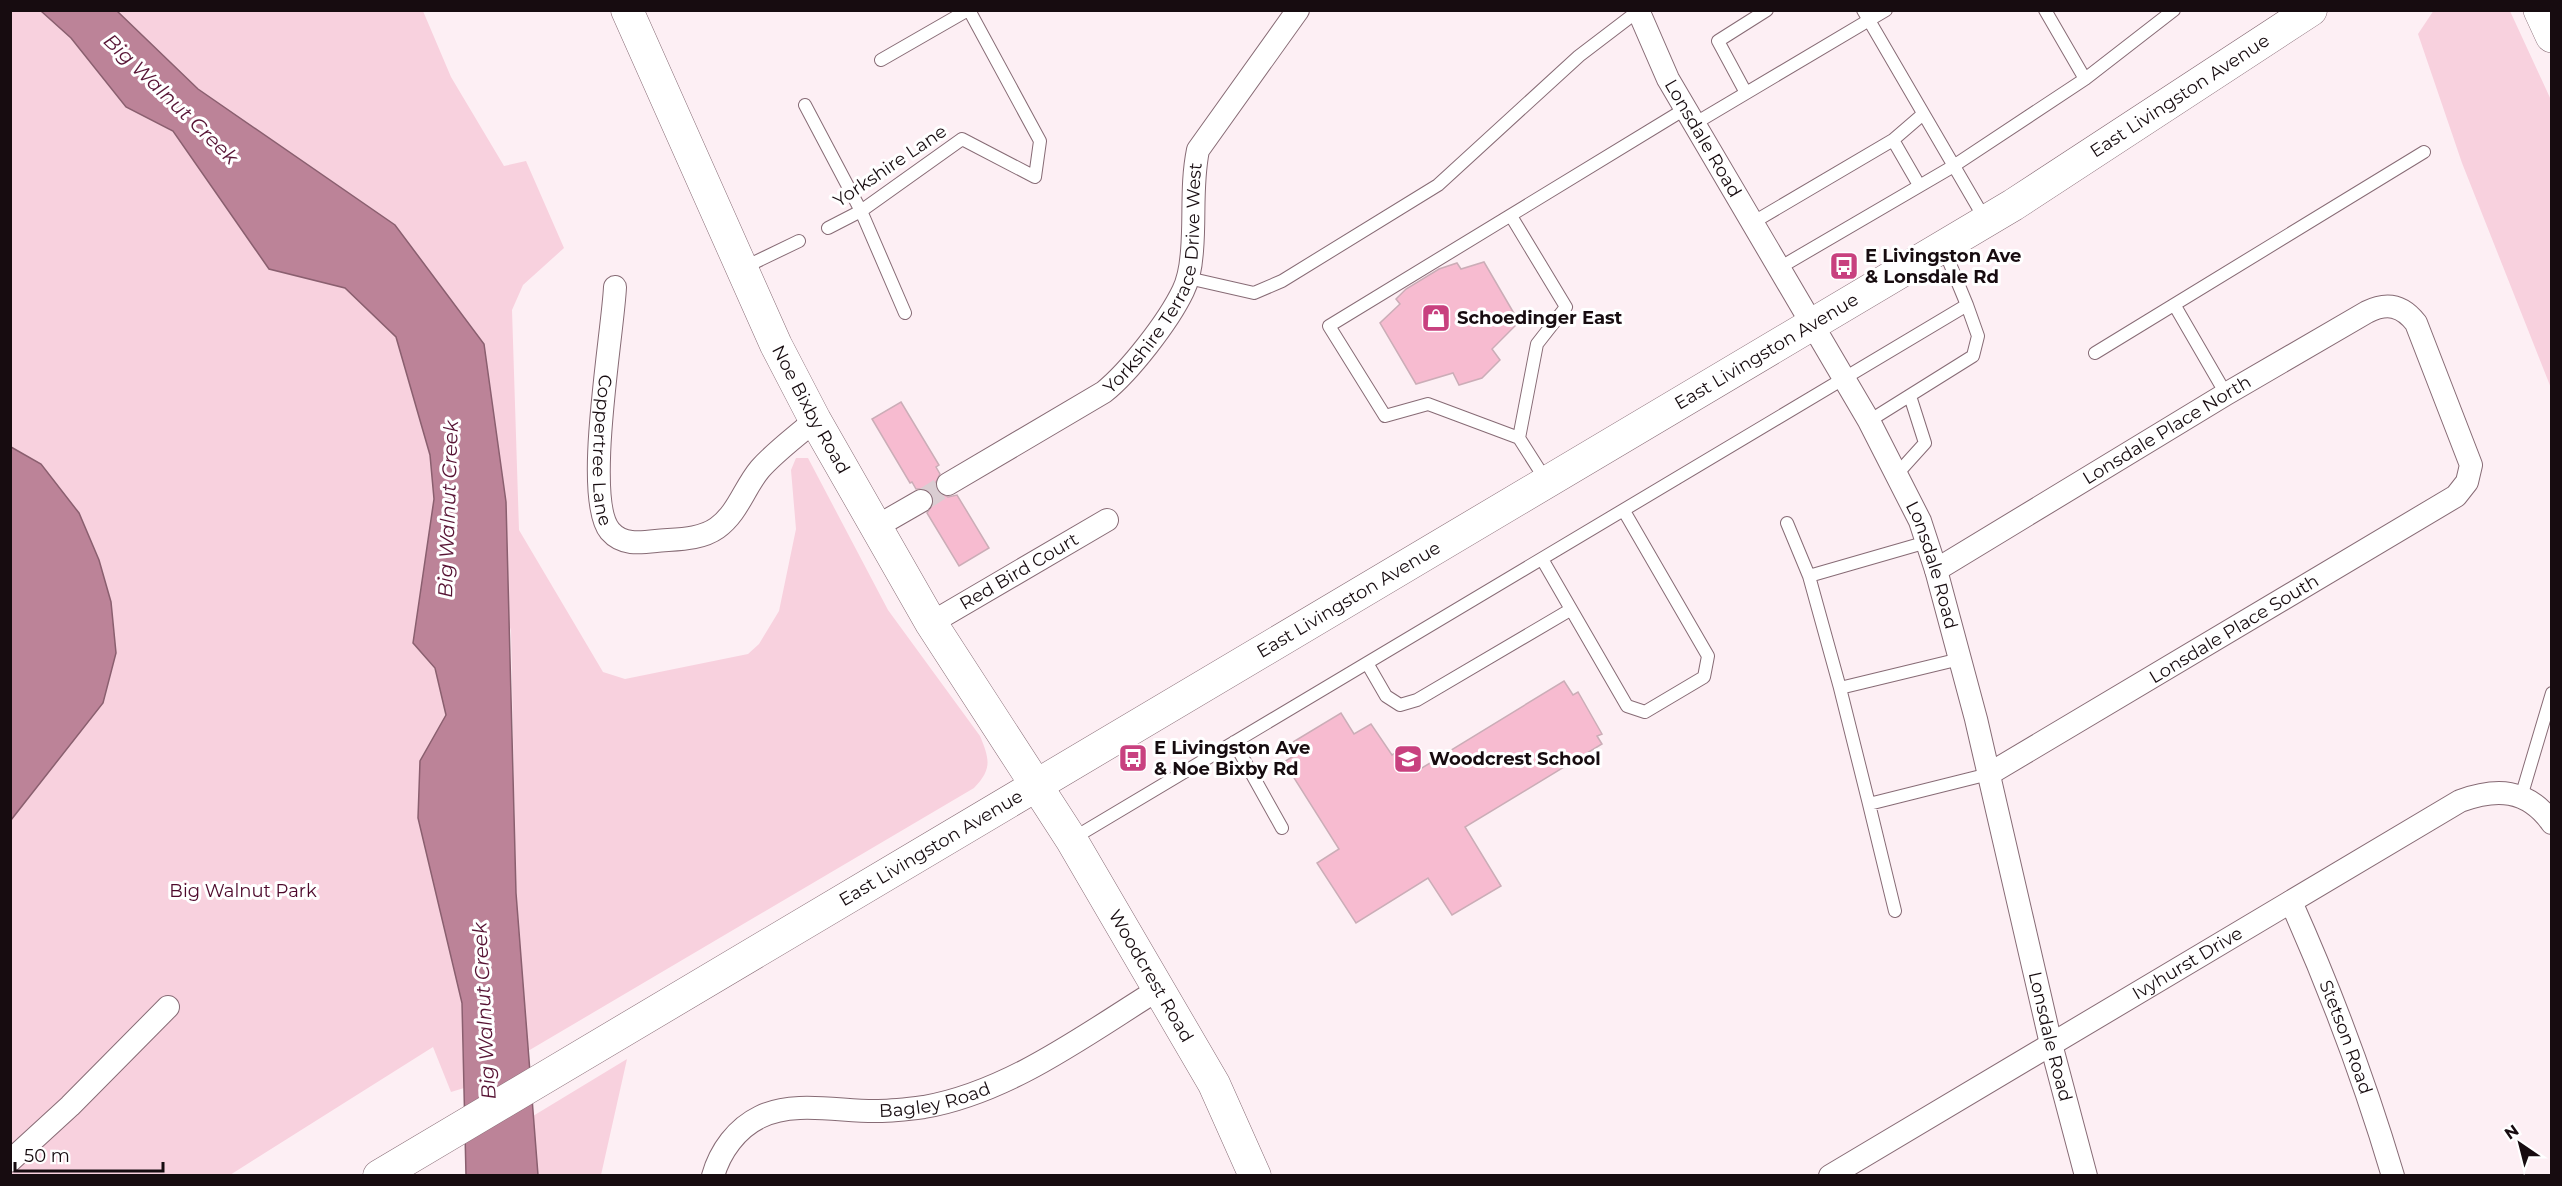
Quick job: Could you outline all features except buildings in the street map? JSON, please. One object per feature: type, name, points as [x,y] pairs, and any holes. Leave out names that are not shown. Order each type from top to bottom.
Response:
[{"type":"highway","points":[[2540,10],[2552,36]]},
{"type":"main road","name":"Noe Bixby Road","points":[[627,10],[776,345],[815,420],[874,528],[931,623],[1035,784]]},
{"type":"main road","name":"East Livingston Avenue","points":[[379,1176],[1035,784],[1986,221],[2311,10]]},
{"type":"main road","name":"Woodcrest Road","points":[[1035,784],[1071,839],[1214,1084],[1255,1176]]},
{"type":"street","name":"Yorkshire Terrace Drive West","points":[[948,484],[1104,392],[1117,381],[1173,308],[1188,278],[1192,250],[1194,169],[1198,150],[1298,10]]},
{"type":"street","name":"Lonsdale Road","points":[[1638,11],[1668,79],[1689,117],[1869,421],[1920,521],[1960,659],[2051,1044],[2086,1176]]},
{"type":"street","name":"Coppertree Lane","points":[[615,287],[602,418],[598,490],[605,523],[617,537],[636,544],[703,536],[718,528],[730,516],[760,470],[815,420]]},
{"type":"street","name":"Lonsdale Place North","points":[[1936,570],[2226,394],[2385,305],[2403,309],[2416,323],[2471,465],[2470,474]]},
{"type":"street","name":"Lonsdale Place South","points":[[1989,774],[2456,496],[2468,482],[2470,474]]},
{"type":"street","points":[[874,528],[921,501]]},
{"type":"street","name":"Red Bird Court","points":[[931,623],[1107,520]]},
{"type":"street","name":"Ivyhurst Drive","points":[[1830,1176],[2460,801],[2491,792],[2506,792],[2521,797]]},
{"type":"street","points":[[2521,797],[2535,805],[2552,823]]},
{"type":"street","name":"Stetson Road","points":[[2291,902],[2312,948],[2370,1098],[2393,1176]]},
{"type":"street","name":"Bagley Road","points":[[713,1176],[720,1159],[736,1134],[762,1116],[788,1110],[880,1112],[924,1107],[959,1098],[1034,1065],[1159,989]]},
{"type":"street","points":[[10,1161],[70,1106],[168,1007]]},
{"type":"lane","points":[[881,60],[969,10]]},
{"type":"lane","name":"Yorkshire Lane","points":[[828,228],[861,211],[962,139],[1035,177],[1040,141],[969,10]]},
{"type":"lane","points":[[1746,93],[1718,41],[1767,10]]},
{"type":"lane","points":[[1547,482],[1519,438],[1428,404],[1385,416],[1329,326],[1511,216],[1689,117],[1746,93],[1866,15],[1886,10]]},
{"type":"lane","points":[[2044,10],[2085,78]]},
{"type":"lane","points":[[1779,268],[1952,167],[2085,78],[2174,10]]},
{"type":"lane","points":[[1188,278],[1254,293],[1282,281],[1437,186],[1579,56],[1638,11]]},
{"type":"lane","points":[[1866,15],[1952,167],[1986,221]]},
{"type":"lane","points":[[805,105],[861,211],[905,314]]},
{"type":"lane","points":[[1752,224],[1893,140],[1922,115]]},
{"type":"lane","points":[[1893,140],[1920,185]]},
{"type":"lane","points":[[2095,353],[2424,152]]},
{"type":"lane","points":[[1511,216],[1566,307],[1537,344],[1519,438]]},
{"type":"lane","points":[[742,268],[799,241]]},
{"type":"lane","points":[[1869,421],[1973,356],[1978,336],[1943,246]]},
{"type":"lane","points":[[1071,839],[1967,305]]},
{"type":"lane","points":[[2175,306],[2226,394]]},
{"type":"lane","points":[[1897,474],[1925,443],[1910,396]]},
{"type":"lane","points":[[1542,559],[1628,706],[1645,712],[1704,677],[1708,656],[1624,511]]},
{"type":"lane","points":[[1787,523],[1809,576],[1840,688],[1895,911]]},
{"type":"lane","points":[[1809,576],[1927,542]]},
{"type":"lane","points":[[1367,663],[1386,696],[1400,705],[1417,700],[1570,610]]},
{"type":"lane","points":[[1840,688],[1960,659]]},
{"type":"lane","points":[[2521,797],[2552,693]]},
{"type":"lane","points":[[1234,742],[1282,828]]},
{"type":"lane","points":[[1869,804],[1989,774]]},
{"type":"green space","points":[[2434,10],[2510,11],[2551,100],[2551,388],[2462,163],[2418,34]]},
{"type":"green space","name":"Big Walnut Park","points":[[10,11],[78,11],[412,282],[486,971],[462,1028],[464,1088],[451,1092],[433,1047],[230,1175],[11,1175]]},
{"type":"green space","points":[[117,11],[423,11],[451,77],[504,166],[526,161],[564,248],[523,285],[512,310],[519,530],[603,672],[625,679],[748,654],[759,644],[779,611],[796,529],[791,470],[796,458],[808,458],[888,610],[980,736],[988,764],[984,775],[974,788],[528,1051],[516,893],[511,631],[395,225],[198,89]]},
{"type":"green space","points":[[627,1059],[601,1175],[538,1175],[533,1116]]},
{"type":"water","name":"Big Walnut Creek","points":[[41,11],[117,11],[198,89],[395,225],[484,344],[506,502],[516,893],[538,1175],[466,1175],[462,1003],[418,818],[420,761],[446,715],[435,668],[413,643],[434,499],[430,455],[396,337],[345,288],[269,269],[173,131],[126,107],[71,38]]},
{"type":"water","points":[[11,447],[41,464],[79,513],[99,560],[111,602],[116,653],[103,703],[11,820]]},
{"type":"tunnel","points":[[921,501],[948,484]]},
{"type":"place","name":"E Livingston Ave & Lonsdale Rd","points":[[1844,266]]},
{"type":"place","name":"Schoedinger East","points":[[1436,318]]},
{"type":"place","name":"E Livingston Ave & Noe Bixby Rd","points":[[1133,758]]},
{"type":"place","name":"Woodcrest School","points":[[1408,759]]}]
